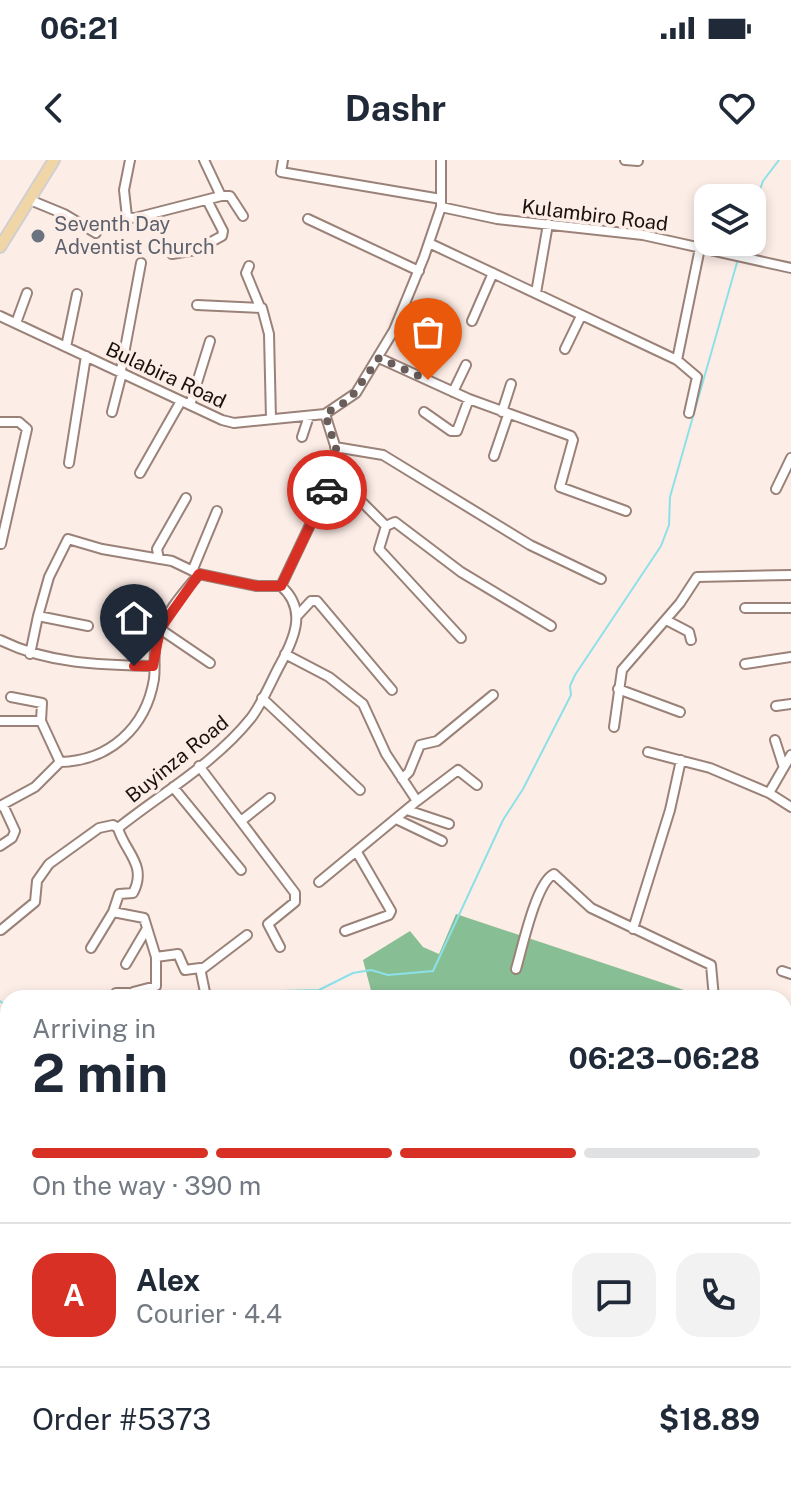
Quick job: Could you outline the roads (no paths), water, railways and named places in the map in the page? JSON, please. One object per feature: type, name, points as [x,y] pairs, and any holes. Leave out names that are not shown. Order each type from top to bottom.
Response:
[{"type":"main road","points":[[0,247],[3,235],[30,200],[54,160]]},
{"type":"street","points":[[130,160],[124,190],[127,217],[221,196],[230,196],[243,216]]},
{"type":"street","points":[[204,160],[221,196]]},
{"type":"street","name":"Kulambiro Road","points":[[283,160],[281,172],[548,224],[643,235],[694,247]]},
{"type":"street","points":[[386,526],[358,498],[325,414],[350,399],[379,358],[419,271],[441,203],[441,160]]},
{"type":"street","points":[[625,160],[638,161]]},
{"type":"street","points":[[30,200],[96,233]]},
{"type":"street","points":[[172,254],[196,250],[222,236],[223,231],[207,200]]},
{"type":"street","points":[[308,219],[419,271]]},
{"type":"street","points":[[536,293],[548,224]]},
{"type":"street","points":[[429,243],[677,360],[697,377],[689,413]]},
{"type":"street","points":[[677,360],[698,256]]},
{"type":"street","name":"Kulambiro Road","points":[[736,256],[791,268]]},
{"type":"street","points":[[112,412],[141,263]]},
{"type":"street","points":[[249,266],[246,273],[269,334],[271,419]]},
{"type":"street","points":[[472,321],[493,273]]},
{"type":"street","points":[[16,323],[27,293]]},
{"type":"street","points":[[66,347],[77,294]]},
{"type":"street","points":[[197,305],[260,307]]},
{"type":"street","name":"Bulabira Road","points":[[0,316],[234,423],[325,414]]},
{"type":"street","points":[[565,349],[581,316]]},
{"type":"street","points":[[140,473],[185,403],[210,341]]},
{"type":"street","points":[[69,463],[86,356]]},
{"type":"street","points":[[379,358],[469,399],[566,434],[573,440],[560,487],[626,511]]},
{"type":"street","points":[[453,392],[466,365]]},
{"type":"street","points":[[494,456],[511,384]]},
{"type":"street","points":[[424,412],[447,429],[457,431],[469,399]]},
{"type":"street","points":[[302,437],[309,416]]},
{"type":"street","points":[[0,422],[19,422],[27,429],[1,544]]},
{"type":"street","points":[[281,586],[333,473],[337,451]]},
{"type":"street","points":[[337,451],[383,455],[530,545],[601,579]]},
{"type":"street","points":[[776,489],[791,458]]},
{"type":"street","points":[[306,466],[333,473]]},
{"type":"street","points":[[159,559],[157,549],[186,498]]},
{"type":"street","points":[[0,846],[12,838],[15,831],[2,806],[35,787],[60,762],[89,758],[129,735],[151,688],[160,629],[196,571],[217,511]]},
{"type":"street","points":[[461,638],[379,549],[386,526],[395,522],[461,572],[551,626]]},
{"type":"street","points":[[30,654],[49,577],[68,539],[102,549],[159,559],[257,586],[281,586]]},
{"type":"street","points":[[614,727],[618,689],[627,662],[666,620],[697,577],[791,575]]},
{"type":"street","points":[[281,586],[296,604],[298,615]]},
{"type":"street","points":[[298,615],[311,601],[317,601],[392,690]]},
{"type":"street","points":[[745,608],[791,608]]},
{"type":"street","name":"Buyinza Road","points":[[113,912],[119,894],[135,890],[137,862],[118,828],[199,766],[249,720],[285,654],[298,615]]},
{"type":"street","points":[[38,616],[88,626]]},
{"type":"street","points":[[666,620],[689,632],[691,640]]},
{"type":"street","points":[[160,629],[210,663]]},
{"type":"street","points":[[0,640],[30,654],[86,663],[153,666]]},
{"type":"street","points":[[285,654],[316,669],[363,704],[382,746],[402,779],[413,808],[449,824]]},
{"type":"street","points":[[745,664],[791,657]]},
{"type":"street","points":[[618,689],[680,712]]},
{"type":"street","points":[[402,779],[409,772],[420,745],[437,741],[493,695]]},
{"type":"street","points":[[11,697],[40,701],[41,721],[60,762]]},
{"type":"street","points":[[262,698],[360,790]]},
{"type":"street","points":[[776,706],[791,704]]},
{"type":"street","points":[[0,721],[41,721]]},
{"type":"street","points":[[775,740],[783,765]]},
{"type":"street","points":[[648,752],[681,760],[769,793],[791,807]]},
{"type":"street","points":[[769,793],[791,755]]},
{"type":"street","points":[[633,929],[670,810],[681,760]]},
{"type":"street","points":[[199,766],[294,889],[298,905],[268,924],[280,947]]},
{"type":"street","points":[[319,882],[358,854],[458,770],[477,785]]},
{"type":"street","points":[[173,787],[241,870]]},
{"type":"street","points":[[241,821],[270,798]]},
{"type":"street","points":[[396,819],[442,841]]},
{"type":"street","points":[[1,930],[35,902],[40,875],[61,853],[99,828],[118,828]]},
{"type":"street","points":[[345,931],[389,915],[391,911],[358,854]]},
{"type":"street","points":[[516,969],[536,903],[551,874],[591,908],[711,965],[713,990]]},
{"type":"street","points":[[91,948],[113,912],[143,917],[156,957],[156,986],[141,990]]},
{"type":"street","points":[[126,964],[146,930]]},
{"type":"street","points":[[156,957],[179,954],[185,970],[201,970],[247,935]]},
{"type":"street","points":[[201,970],[205,990]]},
{"type":"waterway","points":[[762,184],[779,160]]},
{"type":"waterway","points":[[319,990],[353,973],[371,970],[388,975],[433,971],[503,820],[523,789],[571,695],[570,686],[575,675],[661,546],[669,525],[670,497],[738,259]]},
{"type":"place","name":"Seventh Day Adventist Church","points":[[38,236]]}]
